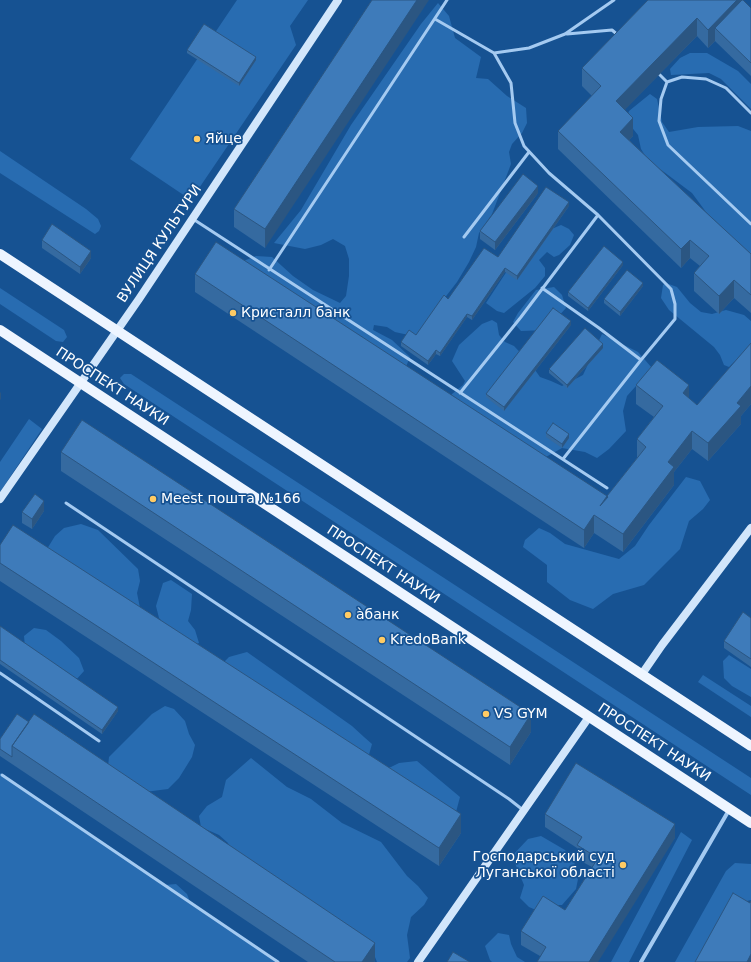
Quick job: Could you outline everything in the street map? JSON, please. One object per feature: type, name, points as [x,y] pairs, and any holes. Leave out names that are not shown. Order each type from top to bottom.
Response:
[{"type":"main road","points":[[0,254],[751,746]]},
{"type":"main road","name":"ПРОСПЕКТ НАУКИ","points":[[0,330],[751,823]]},
{"type":"street","name":"ВУЛИЦЯ КУЛЬТУРИ","points":[[0,499],[193,219],[338,0]]},
{"type":"street","points":[[642,674],[662,645],[751,528]]},
{"type":"street","points":[[418,962],[589,717]]},
{"type":"street","points":[[641,962],[730,809]]},
{"type":"lane","points":[[269,270],[447,0]]},
{"type":"lane","points":[[494,53],[530,48],[565,34],[614,0]]},
{"type":"lane","points":[[435,18],[494,53],[511,83],[515,123],[524,146],[549,173],[598,215],[671,288],[675,304],[675,319],[563,459]]},
{"type":"lane","points":[[565,34],[612,30],[621,38]]},
{"type":"lane","points":[[659,74],[667,82]]},
{"type":"lane","points":[[667,82],[682,77],[706,79],[726,88],[751,113]]},
{"type":"lane","points":[[667,82],[661,99],[659,121],[668,145],[751,224]]},
{"type":"lane","points":[[464,237],[529,152]]},
{"type":"lane","points":[[460,393],[598,215]]},
{"type":"lane","points":[[193,219],[269,270],[607,488]]},
{"type":"lane","points":[[542,288],[641,360]]},
{"type":"lane","points":[[66,503],[523,810]]},
{"type":"lane","points":[[0,673],[99,741]]},
{"type":"lane","points":[[2,775],[278,962]]},
{"type":"shaded area","points":[[237,0],[308,0],[290,26],[296,45],[191,200],[130,159]]},
{"type":"shaded area","points":[[438,3],[449,16],[455,38],[481,57],[476,78],[488,79],[507,96],[526,108],[527,123],[522,133],[512,144],[509,152],[511,164],[492,214],[479,233],[476,247],[457,282],[416,335],[395,332],[387,327],[374,325],[373,330],[392,340],[410,357],[405,369],[236,264],[256,256],[272,257],[293,276],[313,290],[340,303],[346,296],[349,276],[349,259],[345,246],[333,239],[321,245],[305,249],[274,243],[301,210],[351,125],[421,24]]},
{"type":"shaded area","points":[[690,53],[707,53],[738,71],[751,84],[751,109],[721,79],[709,73],[671,75],[670,69],[680,58]]},
{"type":"shaded area","points":[[650,94],[657,99],[662,122],[669,132],[698,127],[738,126],[751,131],[751,255],[706,212],[692,193],[648,160],[641,149],[638,135],[626,120],[629,111]]},
{"type":"shaded area","points":[[0,151],[86,209],[98,219],[101,226],[99,231],[95,234],[0,173]]},
{"type":"shaded area","points":[[561,225],[569,229],[574,235],[570,245],[559,255],[554,257],[547,252],[539,260],[545,268],[545,276],[535,288],[504,313],[497,311],[486,303],[509,268],[540,234]]},
{"type":"shaded area","points":[[666,283],[677,287],[690,303],[701,312],[712,314],[726,310],[744,315],[751,321],[751,345],[729,367],[724,365],[720,355],[714,347],[669,310],[661,298],[663,285]]},
{"type":"shaded area","points":[[554,287],[562,295],[566,308],[546,330],[521,331],[513,322],[518,313],[536,290]]},
{"type":"shaded area","points":[[0,288],[64,330],[67,337],[63,342],[56,341],[0,304]]},
{"type":"shaded area","points":[[492,320],[497,323],[499,335],[505,342],[514,346],[530,363],[540,377],[562,386],[583,375],[602,334],[638,352],[652,368],[627,396],[623,411],[626,431],[609,449],[597,458],[585,452],[562,448],[544,458],[448,407],[452,394],[463,385],[465,381],[452,361],[459,345],[482,324]]},
{"type":"shaded area","points":[[124,374],[131,374],[751,778],[751,795],[124,384],[120,378]]},
{"type":"shaded area","points":[[29,419],[42,429],[0,492],[0,462]]},
{"type":"shaded area","points":[[686,477],[700,481],[710,500],[703,509],[689,521],[680,549],[644,585],[613,594],[593,609],[570,600],[547,582],[547,565],[523,547],[525,540],[539,528],[550,533],[565,544],[619,559],[635,546],[649,525]]},
{"type":"shaded area","points":[[81,524],[98,530],[138,569],[140,581],[137,593],[141,613],[47,549],[55,536],[64,528]]},
{"type":"shaded area","points":[[171,580],[192,594],[191,610],[188,621],[195,630],[199,643],[190,646],[174,635],[159,618],[156,606],[163,583]]},
{"type":"shaded area","points":[[34,628],[46,630],[61,641],[79,658],[84,671],[75,681],[25,647],[24,636]]},
{"type":"shaded area","points":[[247,652],[352,726],[372,744],[368,758],[222,664],[229,657]]},
{"type":"shaded area","points":[[729,655],[751,669],[751,697],[732,686],[724,678],[723,661]]},
{"type":"shaded area","points":[[703,675],[751,706],[751,717],[698,682]]},
{"type":"shaded area","points":[[165,706],[174,709],[185,721],[189,734],[195,745],[192,757],[179,778],[168,789],[137,793],[108,767],[109,757],[152,714]]},
{"type":"shaded area","points":[[251,758],[287,787],[311,799],[342,823],[381,842],[407,876],[428,898],[424,905],[411,917],[407,935],[410,958],[407,962],[377,962],[371,947],[234,860],[228,843],[219,835],[201,827],[199,816],[207,806],[222,797],[226,780]]},
{"type":"shaded area","points":[[417,761],[460,797],[456,812],[389,768],[399,763]]},
{"type":"shaded area","points":[[0,773],[165,885],[176,884],[187,894],[190,902],[279,962],[0,962]]},
{"type":"shaded area","points":[[681,832],[692,840],[629,962],[611,962]]},
{"type":"shaded area","points":[[541,836],[565,850],[573,860],[579,874],[576,889],[562,905],[552,905],[536,910],[529,907],[520,898],[524,885],[512,856],[528,839]]},
{"type":"shaded area","points":[[735,863],[751,864],[751,900],[738,903],[699,962],[675,962],[726,871]]},
{"type":"shaded area","points":[[498,933],[509,935],[517,957],[525,962],[492,962],[490,960],[485,946]]},
{"type":"building","points":[[372,0],[417,0],[265,229],[234,209]]},
{"type":"building","points":[[648,0],[737,0],[708,30],[697,18],[616,101],[633,118],[620,132],[751,254],[751,295],[734,280],[719,296],[694,273],[709,256],[690,240],[681,249],[558,131],[601,86],[582,68]]},
{"type":"building","points":[[742,0],[751,8],[751,63],[715,28]]},
{"type":"building","points":[[204,24],[256,57],[239,83],[187,50]]},
{"type":"building","points":[[523,174],[538,186],[495,242],[480,231]]},
{"type":"building","points":[[546,187],[569,202],[517,276],[505,268],[472,316],[467,314],[440,353],[436,350],[428,361],[401,342],[409,330],[416,335],[444,295],[448,299],[484,248],[498,257]]},
{"type":"building","points":[[52,224],[91,251],[80,267],[42,240]]},
{"type":"building","points":[[216,242],[607,496],[646,447],[637,439],[663,406],[636,385],[657,360],[689,385],[683,393],[697,405],[751,343],[751,386],[737,403],[741,406],[708,443],[692,431],[668,462],[674,467],[623,534],[594,515],[584,530],[195,274]]},
{"type":"building","points":[[604,246],[623,262],[588,308],[568,292]]},
{"type":"building","points":[[627,270],[643,283],[620,312],[604,299]]},
{"type":"building","points":[[553,308],[571,321],[504,407],[486,394]]},
{"type":"building","points":[[585,328],[603,344],[567,385],[549,369]]},
{"type":"building","points":[[82,420],[531,714],[510,747],[61,452]]},
{"type":"building","points":[[553,423],[569,434],[562,444],[546,433]]},
{"type":"building","points":[[35,494],[44,501],[32,519],[22,512]]},
{"type":"building","points":[[13,525],[461,814],[439,848],[0,563],[0,545]]},
{"type":"building","points":[[743,612],[751,618],[751,659],[724,641]]},
{"type":"building","points":[[0,626],[118,707],[102,730],[0,660]]},
{"type":"building","points":[[17,714],[29,722],[12,746],[12,757],[0,749],[0,739]]},
{"type":"building","points":[[34,714],[375,943],[362,962],[335,962],[12,746]]},
{"type":"building","name":"Господарський суд Луганської області","points":[[576,763],[675,824],[589,962],[537,962],[546,947],[521,931],[543,896],[565,910],[598,858],[577,845],[582,837],[545,814]]},
{"type":"building","points":[[733,893],[750,903],[751,901],[751,954],[747,962],[695,962]]},
{"type":"building","points":[[453,952],[470,962],[447,962]]},
{"type":"place","name":"Яйце","points":[[197,139]]},
{"type":"place","name":"Кристалл банк","points":[[233,313]]},
{"type":"place","name":"Meest пошта №166","points":[[153,499]]},
{"type":"place","name":"а̀банк","points":[[348,615]]},
{"type":"place","name":"KredoBank","points":[[382,640]]},
{"type":"place","name":"VS GYM","points":[[486,714]]},
{"type":"place","name":"Господарський суд Луганської області","points":[[623,865]]}]
